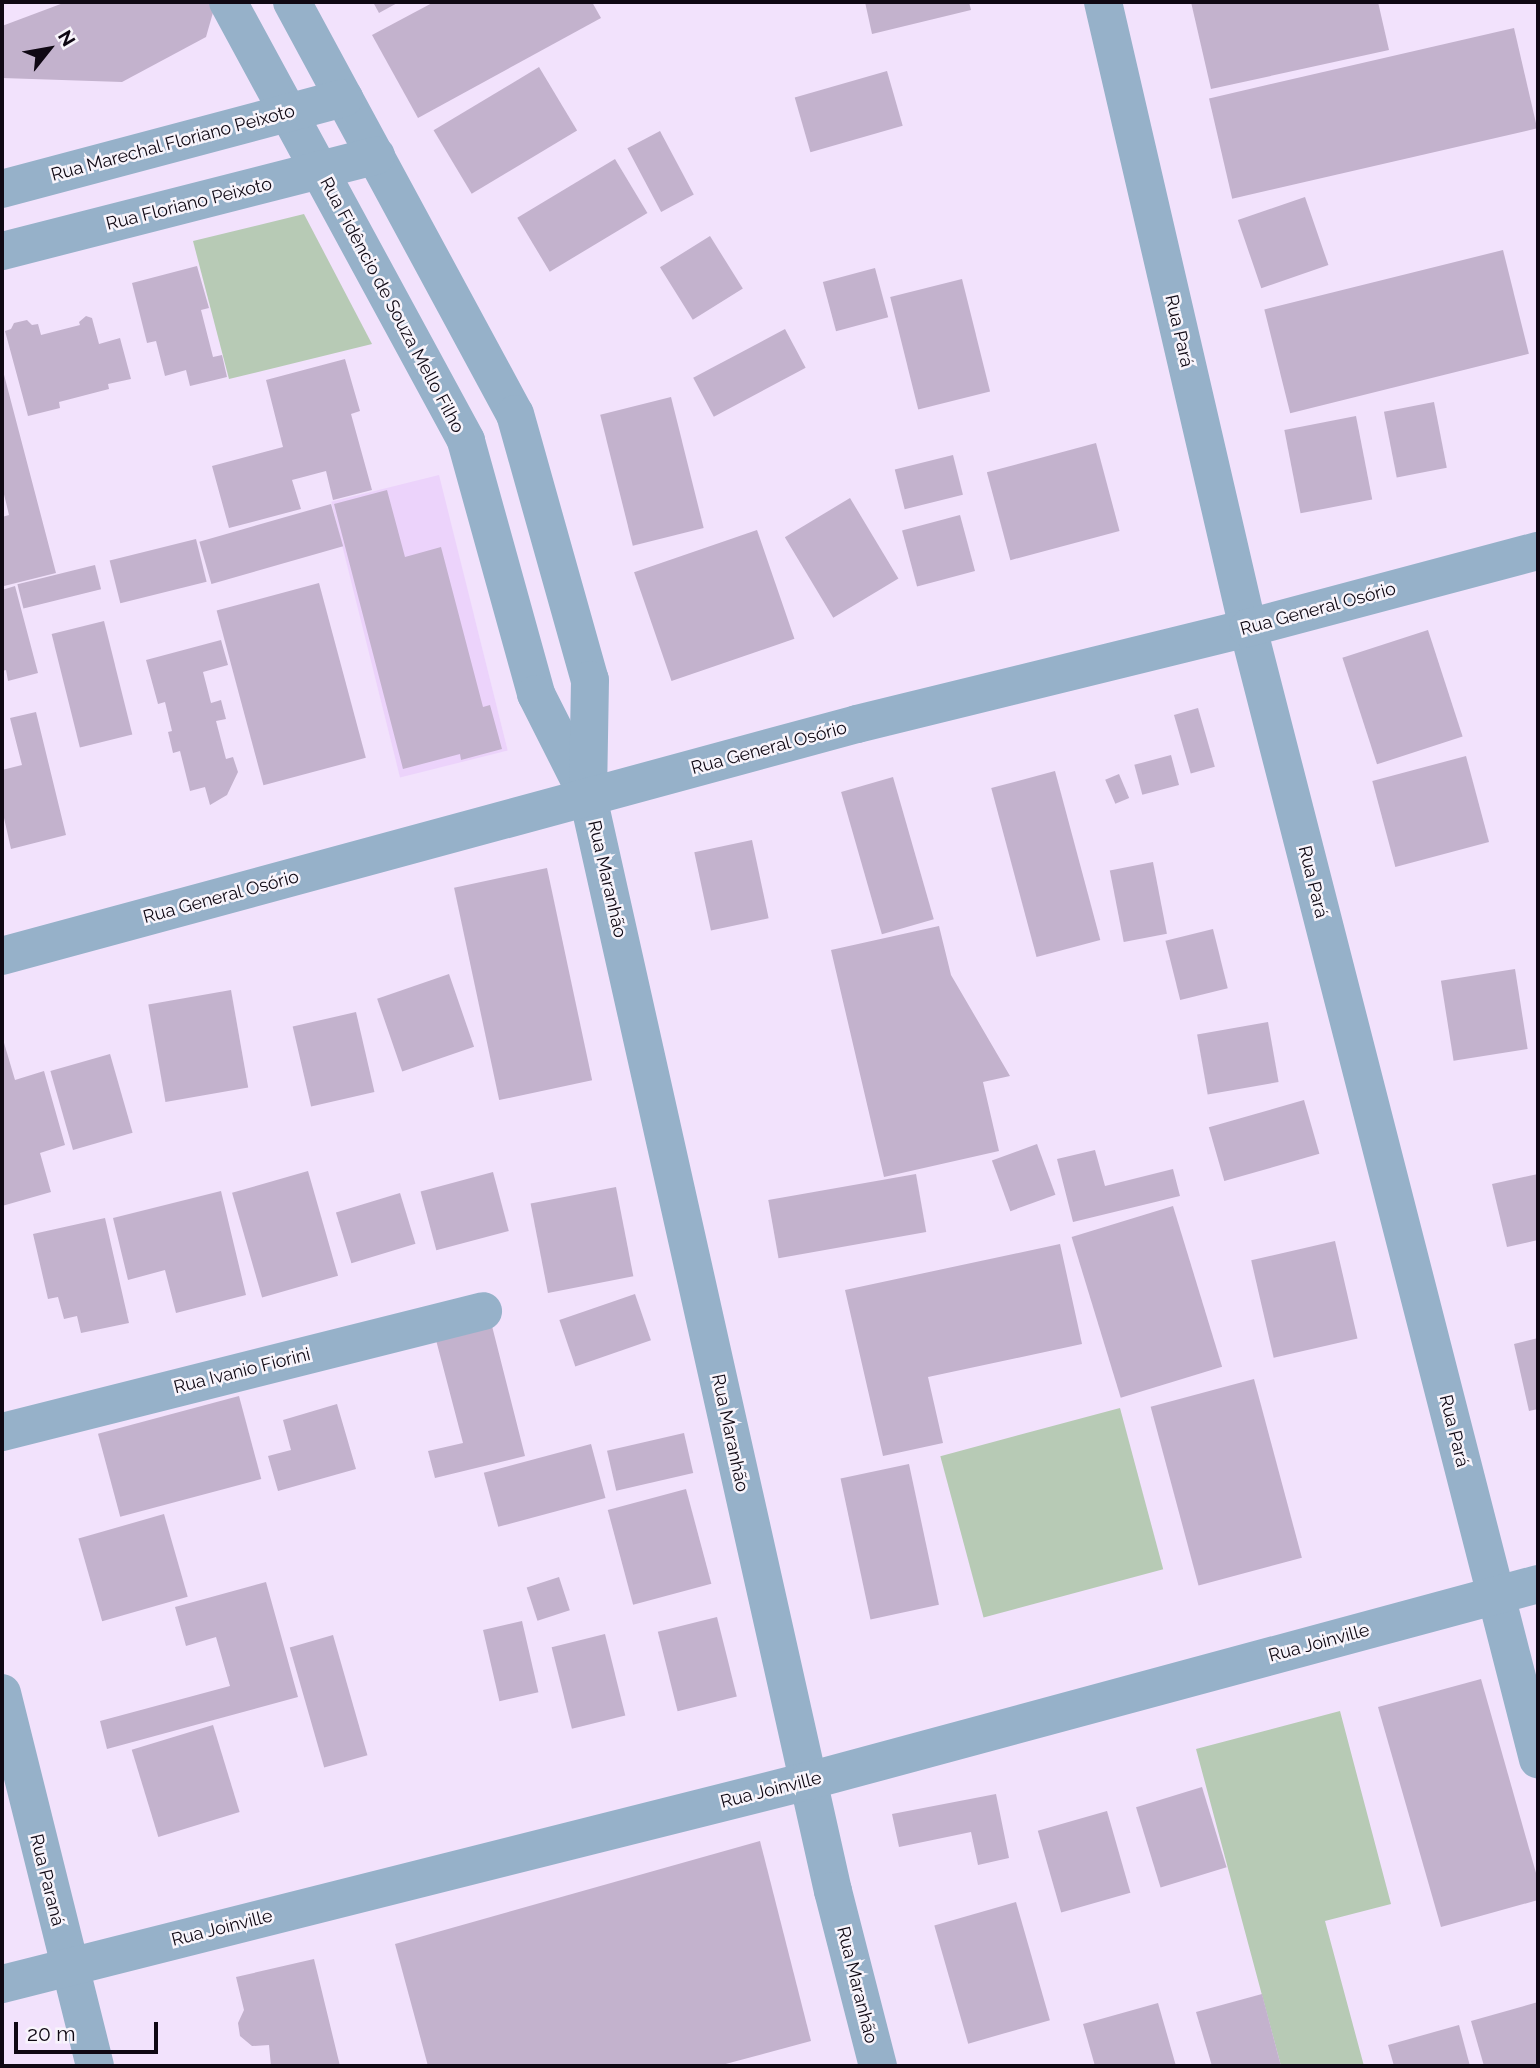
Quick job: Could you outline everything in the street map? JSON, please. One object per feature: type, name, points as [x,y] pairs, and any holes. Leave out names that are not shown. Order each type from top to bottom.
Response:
[{"type":"street","name":"Rua Fidêncio de Souza Mello Filho","points":[[229,2],[466,441],[536,694],[588,797]]},
{"type":"street","points":[[292,2],[515,414],[590,680],[588,797]]},
{"type":"street","name":"Rua Pará","points":[[1103,2],[1248,628],[1538,1759]]},
{"type":"street","name":"Rua Marechal Floriano Peixoto","points":[[2,189],[344,98]]},
{"type":"street","name":"Rua Floriano Peixoto","points":[[2,251],[376,156]]},
{"type":"street","points":[[466,441],[515,414]]},
{"type":"street","name":"Rua General Osório","points":[[2,956],[857,724],[1248,628],[1538,551]]},
{"type":"street","name":"Rua Maranhão","points":[[588,797],[808,1781],[878,2066]]},
{"type":"street","name":"Rua Ivanio Fiorini","points":[[2,1432],[483,1311]]},
{"type":"street","name":"Rua Joinville","points":[[2,1984],[808,1781],[1538,1584]]},
{"type":"street","name":"Rua Paraná","points":[[2,1693],[68,1967],[95,2066]]},
{"type":"shaded area","points":[[439,475],[508,751],[400,777],[331,502]]},
{"type":"green space","points":[[304,214],[372,344],[229,379],[193,241]]},
{"type":"green space","points":[[1120,1408],[1163,1569],[984,1617],[940,1456]]},
{"type":"green space","points":[[1340,1711],[1391,1904],[1325,1921],[1364,2066],[1281,2066],[1196,1749]]},
{"type":"building","points":[[66,2],[216,2],[206,37],[122,82],[2,78],[2,26]]},
{"type":"building","points":[[373,2],[399,2],[379,13]]},
{"type":"building","points":[[434,2],[592,2],[601,18],[418,118],[372,35]]},
{"type":"building","points":[[865,2],[969,2],[971,10],[872,34]]},
{"type":"building","points":[[1191,2],[1378,2],[1389,50],[1211,89]]},
{"type":"building","points":[[1514,28],[1537,128],[1232,199],[1209,98]]},
{"type":"building","points":[[539,67],[577,130],[472,194],[434,130]]},
{"type":"building","points":[[887,71],[903,126],[810,152],[795,97]]},
{"type":"building","points":[[660,131],[694,195],[661,212],[627,148]]},
{"type":"building","points":[[615,159],[647,213],[550,272],[517,218]]},
{"type":"building","points":[[1305,197],[1328,265],[1261,288],[1238,220]]},
{"type":"building","points":[[710,236],[743,289],[693,320],[660,267]]},
{"type":"building","points":[[1503,250],[1529,354],[1290,413],[1264,310]]},
{"type":"building","points":[[197,266],[209,308],[201,310],[213,357],[222,355],[227,377],[190,386],[186,370],[165,376],[156,341],[147,343],[132,283]]},
{"type":"building","points":[[875,268],[888,317],[836,331],[823,282]]},
{"type":"building","points":[[962,279],[990,392],[918,409],[890,297]]},
{"type":"building","points":[[86,316],[92,318],[99,344],[120,338],[131,379],[108,384],[109,389],[59,402],[60,408],[28,416],[5,331],[11,329],[14,323],[27,320],[32,325],[38,324],[41,335],[80,325],[79,322]]},
{"type":"building","points":[[785,329],[806,368],[714,417],[693,378]]},
{"type":"building","points":[[345,359],[360,411],[351,414],[372,490],[333,500],[326,471],[292,480],[301,509],[229,528],[212,466],[283,447],[266,380]]},
{"type":"building","points":[[2,367],[56,573],[4,586],[2,517],[9,515],[2,486]]},
{"type":"building","points":[[671,397],[704,528],[633,546],[600,415]]},
{"type":"building","points":[[1434,402],[1447,468],[1397,478],[1384,412]]},
{"type":"building","points":[[1356,416],[1372,499],[1301,513],[1284,430]]},
{"type":"building","points":[[1096,443],[1120,531],[1010,560],[987,472]]},
{"type":"building","points":[[953,455],[963,495],[905,509],[895,470]]},
{"type":"building","points":[[387,490],[405,557],[441,547],[483,707],[490,705],[502,749],[461,760],[460,754],[403,769],[334,504]]},
{"type":"building","points":[[850,498],[898,579],[833,618],[785,537]]},
{"type":"building","points":[[331,504],[343,546],[211,584],[199,542]]},
{"type":"building","points":[[960,515],[975,571],[917,587],[902,531]]},
{"type":"building","points":[[757,530],[794,639],[672,681],[634,572]]},
{"type":"building","points":[[196,539],[207,582],[120,603],[110,561]]},
{"type":"building","points":[[95,565],[101,589],[23,609],[17,584]]},
{"type":"building","points":[[319,583],[366,758],[263,785],[217,610]]},
{"type":"building","points":[[15,586],[38,673],[8,681],[6,670],[2,671],[2,590]]},
{"type":"building","points":[[104,621],[132,735],[80,748],[52,634]]},
{"type":"building","points":[[1428,630],[1463,737],[1377,764],[1342,658]]},
{"type":"building","points":[[221,640],[228,665],[203,672],[211,703],[221,700],[226,719],[216,721],[226,759],[233,757],[238,772],[227,795],[210,805],[205,787],[190,791],[180,751],[173,753],[168,732],[172,731],[165,702],[158,704],[146,660]]},
{"type":"building","points":[[1198,708],[1215,767],[1191,774],[1174,715]]},
{"type":"building","points":[[36,712],[66,835],[11,849],[2,809],[2,770],[22,765],[10,718]]},
{"type":"building","points":[[1171,755],[1179,785],[1142,795],[1134,765]]},
{"type":"building","points":[[1466,756],[1489,842],[1395,867],[1372,781]]},
{"type":"building","points":[[1055,771],[1100,940],[1037,957],[991,788]]},
{"type":"building","points":[[1119,774],[1129,798],[1115,804],[1105,780]]},
{"type":"building","points":[[893,777],[934,919],[882,934],[841,792]]},
{"type":"building","points":[[752,840],[769,918],[711,931],[694,852]]},
{"type":"building","points":[[1153,862],[1167,934],[1124,942],[1110,870]]},
{"type":"building","points":[[547,868],[592,1080],[499,1100],[454,888]]},
{"type":"building","points":[[939,926],[951,975],[1010,1076],[983,1082],[999,1151],[884,1177],[831,950]]},
{"type":"building","points":[[1213,929],[1228,988],[1180,1000],[1165,941]]},
{"type":"building","points":[[1515,969],[1528,1049],[1454,1061],[1441,981]]},
{"type":"building","points":[[449,974],[474,1047],[402,1072],[377,999]]},
{"type":"building","points":[[231,990],[248,1087],[165,1102],[148,1005]]},
{"type":"building","points":[[356,1012],[374,1092],[311,1107],[293,1027]]},
{"type":"building","points":[[1268,1022],[1279,1082],[1208,1095],[1197,1035]]},
{"type":"building","points":[[2,1036],[15,1080],[44,1071],[65,1145],[40,1153],[51,1192],[2,1206]]},
{"type":"building","points":[[110,1054],[133,1133],[73,1150],[50,1071]]},
{"type":"building","points":[[1304,1100],[1319,1154],[1224,1181],[1209,1127]]},
{"type":"building","points":[[1037,1144],[1055,1195],[1010,1211],[992,1160]]},
{"type":"building","points":[[1095,1150],[1105,1186],[1173,1169],[1180,1196],[1073,1222],[1057,1159]]},
{"type":"building","points":[[308,1171],[338,1276],[262,1298],[232,1193]]},
{"type":"building","points":[[493,1172],[509,1231],[436,1250],[421,1191]]},
{"type":"building","points":[[916,1174],[926,1232],[779,1258],[768,1200]]},
{"type":"building","points":[[1538,1174],[1538,1240],[1507,1247],[1492,1184]]},
{"type":"building","points":[[616,1187],[633,1276],[548,1293],[531,1204]]},
{"type":"building","points":[[221,1191],[246,1295],[176,1313],[165,1270],[128,1280],[113,1218]]},
{"type":"building","points":[[400,1193],[415,1244],[351,1263],[336,1213]]},
{"type":"building","points":[[1173,1206],[1222,1367],[1121,1398],[1072,1237]]},
{"type":"building","points":[[105,1218],[129,1323],[81,1333],[77,1316],[64,1319],[58,1297],[48,1299],[33,1234]]},
{"type":"building","points":[[1335,1241],[1357,1338],[1274,1358],[1251,1260]]},
{"type":"building","points":[[1060,1244],[1082,1344],[928,1377],[943,1443],[883,1456],[845,1290]]},
{"type":"building","points":[[635,1294],[651,1340],[575,1366],[559,1320]]},
{"type":"building","points":[[492,1326],[525,1456],[435,1478],[428,1451],[463,1443],[436,1340]]},
{"type":"building","points":[[1538,1338],[1538,1409],[1529,1411],[1514,1344]]},
{"type":"building","points":[[1254,1379],[1302,1558],[1199,1585],[1151,1407]]},
{"type":"building","points":[[239,1396],[261,1479],[120,1517],[98,1434]]},
{"type":"building","points":[[337,1404],[356,1469],[278,1491],[268,1456],[291,1450],[283,1420]]},
{"type":"building","points":[[684,1433],[693,1473],[616,1491],[607,1451]]},
{"type":"building","points":[[591,1444],[605,1498],[498,1527],[484,1473]]},
{"type":"building","points":[[909,1464],[939,1605],[870,1619],[841,1479]]},
{"type":"building","points":[[686,1489],[711,1584],[633,1605],[608,1510]]},
{"type":"building","points":[[164,1514],[188,1597],[102,1621],[78,1539]]},
{"type":"building","points":[[559,1577],[570,1610],[537,1621],[527,1588]]},
{"type":"building","points":[[266,1582],[298,1697],[107,1749],[100,1721],[230,1686],[216,1637],[186,1646],[175,1607]]},
{"type":"building","points":[[717,1617],[737,1697],[678,1711],[658,1632]]},
{"type":"building","points":[[522,1621],[538,1692],[499,1701],[483,1630]]},
{"type":"building","points":[[605,1634],[625,1716],[572,1729],[552,1647]]},
{"type":"building","points":[[333,1635],[367,1755],[324,1768],[290,1647]]},
{"type":"building","points":[[1481,1679],[1538,1880],[1538,1900],[1441,1927],[1378,1707]]},
{"type":"building","points":[[213,1725],[240,1812],[158,1837],[132,1750]]},
{"type":"building","points":[[1202,1787],[1227,1867],[1161,1888],[1136,1807]]},
{"type":"building","points":[[996,1794],[1009,1858],[978,1865],[971,1832],[899,1847],[892,1814]]},
{"type":"building","points":[[1107,1811],[1130,1893],[1061,1913],[1038,1831]]},
{"type":"building","points":[[760,1841],[811,2041],[718,2066],[428,2066],[395,1944]]},
{"type":"building","points":[[1016,1902],[1050,2020],[968,2044],[934,1925]]},
{"type":"building","points":[[314,1959],[340,2066],[271,2066],[269,2045],[252,2046],[240,2036],[238,2023],[244,2010],[236,1977]]},
{"type":"building","points":[[1262,1994],[1281,2066],[1212,2066],[1196,2012]]},
{"type":"building","points":[[1538,2002],[1538,2066],[1484,2066],[1471,2021]]},
{"type":"building","points":[[1158,2003],[1176,2066],[1095,2066],[1083,2024]]},
{"type":"building","points":[[1459,2025],[1470,2066],[1394,2066],[1388,2045]]}]
